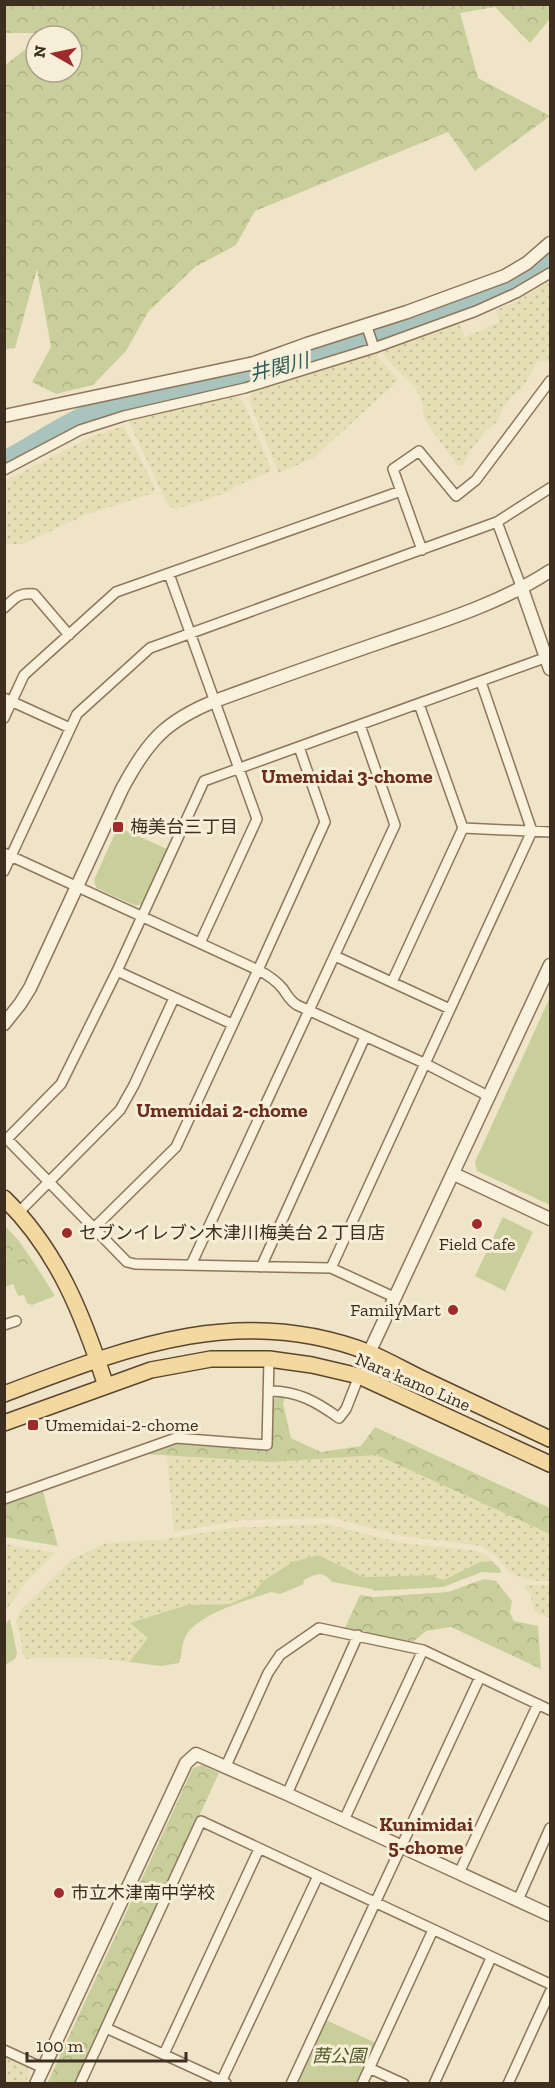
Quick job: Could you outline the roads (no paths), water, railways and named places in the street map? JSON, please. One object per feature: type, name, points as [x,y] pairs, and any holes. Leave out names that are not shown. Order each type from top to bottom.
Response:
[{"type":"main road","points":[[4,1198],[19,1212],[58,1266],[68,1285],[106,1386]]},
{"type":"main road","name":"Nara kamo Line","points":[[4,1394],[97,1359],[195,1334],[239,1331],[298,1335],[369,1353],[550,1439]]},
{"type":"main road","name":"Nara kamo Line","points":[[4,1424],[151,1370],[191,1362],[231,1358],[269,1359],[312,1365],[359,1376],[550,1464]]},
{"type":"street","points":[[4,470],[80,430],[124,416],[245,388],[371,338],[407,312],[505,276],[550,243]]},
{"type":"street","points":[[4,416],[371,338],[476,311],[516,293],[550,273]]},
{"type":"street","points":[[422,550],[393,469],[419,451],[456,496],[476,480],[550,381]]},
{"type":"street","points":[[4,871],[8,854],[77,714],[150,648],[497,522],[550,488]]},
{"type":"street","points":[[4,718],[8,699],[24,675],[116,592],[401,491]]},
{"type":"street","points":[[396,1298],[331,1268],[127,1262],[7,1139],[61,1084],[117,971],[204,781],[481,682],[549,661],[497,522]]},
{"type":"street","points":[[4,1024],[30,988],[122,789],[141,754],[171,724],[215,701],[426,627],[522,589],[550,571]]},
{"type":"street","points":[[169,574],[257,819],[200,944]]},
{"type":"street","points":[[4,608],[24,593],[34,594],[69,635]]},
{"type":"street","points":[[331,1268],[532,831],[481,682]]},
{"type":"street","points":[[8,699],[70,728]]},
{"type":"street","points":[[392,982],[463,828],[419,704]]},
{"type":"street","points":[[191,1265],[394,825],[360,725]]},
{"type":"street","points":[[94,1228],[176,1147],[325,822],[299,747]]},
{"type":"street","points":[[463,828],[550,832]]},
{"type":"street","points":[[8,854],[271,976],[293,1003],[426,1064],[490,1097]]},
{"type":"street","points":[[335,956],[450,1009]]},
{"type":"street","points":[[369,1353],[550,965]]},
{"type":"street","points":[[117,971],[232,1024]]},
{"type":"street","points":[[19,1212],[120,1110],[174,998]]},
{"type":"street","points":[[261,1267],[365,1037]]},
{"type":"street","points":[[454,1173],[550,1220]]},
{"type":"street","points":[[4,1325],[16,1321]]},
{"type":"street","points":[[4,1499],[176,1438],[267,1445],[269,1359]]},
{"type":"street","points":[[268,1391],[285,1390],[319,1404],[339,1418],[346,1409],[359,1376]]},
{"type":"street","points":[[226,1766],[268,1673],[280,1655],[319,1628],[423,1650],[550,1710]]},
{"type":"street","points":[[287,1794],[358,1635]]},
{"type":"street","points":[[344,1820],[423,1650]]},
{"type":"street","points":[[291,2084],[480,1677]]},
{"type":"street","points":[[459,1873],[538,1704]]},
{"type":"street","points":[[36,2084],[186,1763],[196,1754],[550,1915]]},
{"type":"street","points":[[82,2083],[105,2028],[201,1821],[550,1984]]},
{"type":"street","points":[[518,1900],[550,1828]]},
{"type":"street","points":[[164,2054],[259,1849]]},
{"type":"street","points":[[105,2028],[223,2083],[318,1876]]},
{"type":"street","points":[[362,2084],[433,1930]]},
{"type":"street","points":[[434,2084],[491,1958]]},
{"type":"street","points":[[508,2084],[550,1992]]},
{"type":"street","points":[[4,2050],[43,2068]]},
{"type":"street","points":[[369,2068],[404,2084]]},
{"type":"waterway","name":"井関川","points":[[4,461],[89,414],[316,358],[517,288],[550,264]]},
{"type":"place","name":"梅美台三丁目","points":[[118,827]]},
{"type":"place","name":"Field Cafe","points":[[477,1224]]},
{"type":"place","name":"セブンイレブン木津川梅美台２丁目店","points":[[67,1233]]},
{"type":"place","name":"FamilyMart","points":[[453,1310]]},
{"type":"place","name":"Umemidai-2-chome","points":[[33,1425]]},
{"type":"place","name":"市立木津南中学校","points":[[59,1893]]},
{"type":"district","name":"Umemidai 3-chome","points":[[347,776]]},
{"type":"district","name":"Umemidai 2-chome","points":[[222,1110]]},
{"type":"district","name":"Kunimidai 5-chome","points":[[426,1836]]},
{"type":"park label","name":"茜公園","points":[[339,2056]]}]
